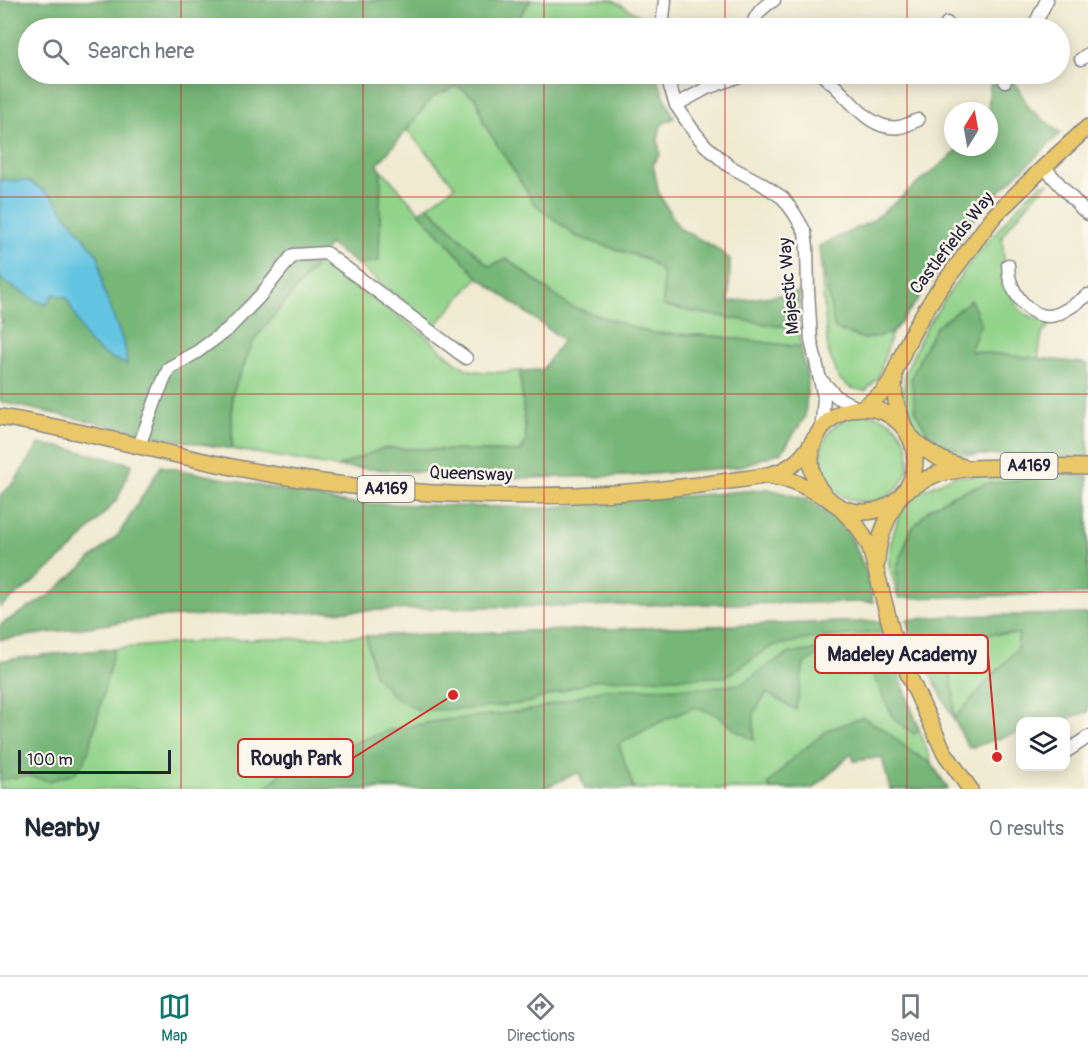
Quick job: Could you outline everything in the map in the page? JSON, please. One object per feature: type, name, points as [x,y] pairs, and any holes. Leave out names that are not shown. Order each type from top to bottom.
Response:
[{"type":"main road","name":"Castlefields Way","points":[[860,408],[881,394],[895,374],[917,324],[949,276],[994,216],[1088,128]]},
{"type":"main road","name":"Castlefields Way","points":[[895,374],[894,397],[907,431]]},
{"type":"main road","points":[[878,572],[877,558],[882,533],[912,478],[915,463],[914,448],[907,431],[893,418],[879,410],[860,408],[842,412],[829,420],[817,435],[810,455],[811,470],[816,485],[858,527],[870,547],[898,648],[921,704],[944,753],[970,789]]},
{"type":"main road","name":"Queensway","points":[[0,417],[270,474],[336,484],[422,492],[490,495],[556,495],[665,489],[767,476],[797,463],[809,450],[817,435]]},
{"type":"main road","name":"A4169","points":[[907,431],[920,446],[940,459],[969,468]]},
{"type":"main road","name":"A4169","points":[[902,495],[937,474],[969,468],[1088,467]]},
{"type":"main road","name":"Queensway","points":[[767,476],[793,481],[832,502]]},
{"type":"main road","points":[[832,502],[854,512],[870,512],[886,508],[902,495]]},
{"type":"street","points":[[663,18],[665,0]]},
{"type":"street","points":[[1039,18],[1047,0]]},
{"type":"street","points":[[755,18],[766,2]]},
{"type":"street","name":"Majestic Way","points":[[669,84],[676,105],[705,145],[729,166],[783,198],[795,213],[805,232],[811,340],[823,390],[824,405],[822,423],[817,435]]},
{"type":"street","points":[[676,105],[718,84]]},
{"type":"street","points":[[833,84],[860,112],[888,127],[901,127],[918,120]]},
{"type":"street","points":[[1044,167],[1088,214]]},
{"type":"street","points":[[139,446],[170,368],[228,329],[260,296],[293,255],[326,253],[466,358]]},
{"type":"street","points":[[1008,265],[1009,278],[1017,297],[1038,314],[1053,316],[1088,295]]},
{"type":"street","name":"Majestic Way","points":[[819,373],[831,393],[846,403],[860,408]]},
{"type":"street","points":[[1070,749],[1088,737]]},
{"type":"green space","points":[[0,0],[531,0],[519,18],[18,18],[18,84],[659,84],[674,118],[661,125],[658,139],[660,154],[653,164],[659,194],[679,228],[714,247],[730,259],[729,302],[800,292],[798,329],[663,306],[663,273],[646,259],[575,236],[534,203],[484,124],[477,99],[457,86],[432,97],[377,165],[381,169],[379,261],[357,264],[329,244],[320,260],[254,340],[232,394],[232,449],[170,439],[0,402],[0,322],[3,322],[0,318]]},
{"type":"green space","points":[[531,0],[613,0],[640,16],[653,18],[519,18]]},
{"type":"green space","points":[[1016,84],[1030,109],[1061,133],[982,208],[892,333],[865,339],[835,329],[819,246],[872,221],[951,156],[998,156],[998,102],[989,102],[990,85]]},
{"type":"green space","points":[[457,85],[477,99],[484,124],[575,236],[646,258],[663,273],[664,306],[798,329],[801,347],[714,336],[651,333],[569,306],[508,259],[489,266],[428,206],[455,186],[407,130],[432,97]]},
{"type":"green space","points":[[381,169],[478,277],[435,326],[357,264],[379,261]]},
{"type":"green space","points":[[1049,183],[1032,199],[1002,235],[1007,280],[1020,310],[1028,315],[1052,322],[1042,334],[1038,359],[970,351],[936,327],[970,453],[988,455],[952,455],[932,443],[915,426],[903,400],[905,373],[926,327],[968,265],[1019,205],[1041,184]]},
{"type":"green space","points":[[428,206],[489,266],[507,259],[569,306],[651,333],[714,336],[801,347],[808,381],[805,417],[782,452],[738,467],[629,476],[522,478],[337,467],[383,448],[521,452],[526,440],[520,371],[542,370],[563,340],[478,277],[419,212]]},
{"type":"green space","points":[[819,246],[835,329],[865,339],[892,333],[878,378],[865,391],[851,388],[839,379],[828,351]]},
{"type":"green space","points":[[320,260],[426,336],[467,369],[479,372],[520,371],[526,440],[521,452],[383,448],[337,467],[232,449],[232,394],[254,340]]},
{"type":"green space","points":[[971,300],[981,323],[970,351],[1088,365],[1088,458],[970,453],[947,447],[926,430],[916,413],[911,379],[936,327]]},
{"type":"green space","points":[[856,414],[874,414],[890,421],[902,433],[909,449],[909,467],[902,483],[890,495],[874,502],[856,502],[840,495],[828,483],[821,467],[821,449],[828,433],[840,421]]},
{"type":"green space","points":[[39,444],[132,464],[118,498],[74,547],[30,585],[0,607],[0,495],[13,484]]},
{"type":"green space","points":[[161,466],[346,503],[541,508],[769,489],[809,500],[844,527],[867,573],[873,602],[486,607],[157,617],[0,640],[0,625],[50,595],[119,534]]},
{"type":"green space","points":[[1067,474],[985,484],[911,530],[897,567],[898,598],[889,564],[890,546],[899,514],[917,493],[954,476]]},
{"type":"green space","points":[[1067,474],[1088,477],[1088,594],[898,598],[897,567],[911,530],[930,508],[955,494],[985,484]]},
{"type":"green space","points":[[1088,614],[1088,712],[1070,717],[1016,717],[1016,733],[969,748],[926,666],[906,620],[949,616]],"holes":[[[947,634],[1019,634],[1017,649],[954,719],[954,694],[945,650]]]},
{"type":"green space","points":[[883,621],[887,642],[932,764],[948,789],[890,789],[882,757],[854,761],[852,753],[813,789],[585,789],[579,772],[542,789],[0,789],[0,661],[201,641]]},
{"type":"green space","points":[[883,621],[885,632],[815,638],[772,646],[725,677],[596,680],[526,703],[472,709],[419,710],[395,698],[374,674],[366,636]]},
{"type":"green space","points":[[947,634],[1019,634],[1017,649],[954,719],[954,694],[945,650]]},
{"type":"green space","points":[[887,642],[919,730],[914,734],[894,719],[876,682],[865,644]]},
{"type":"green space","points":[[114,649],[85,761],[74,774],[49,781],[28,776],[0,780],[0,661]]},
{"type":"green space","points":[[826,649],[804,664],[796,710],[767,693],[754,712],[754,740],[737,731],[715,714],[696,707],[666,719],[619,744],[632,784],[636,789],[585,789],[579,772],[542,789],[265,789],[288,767],[390,730],[437,721],[533,710],[604,689],[704,688],[741,684],[790,653]]},
{"type":"green space","points":[[863,717],[932,764],[948,789],[890,789],[882,757],[854,761],[852,753],[813,789],[771,789],[768,784],[793,758],[828,730]]},
{"type":"water","points":[[0,180],[29,181],[52,196],[99,257],[103,289],[125,347],[127,365],[105,355],[87,341],[67,298],[54,294],[45,305],[0,278]]},
{"type":"place","name":"Rough Park","points":[[453,695]]},
{"type":"place","name":"Madeley Academy","points":[[997,757]]}]
